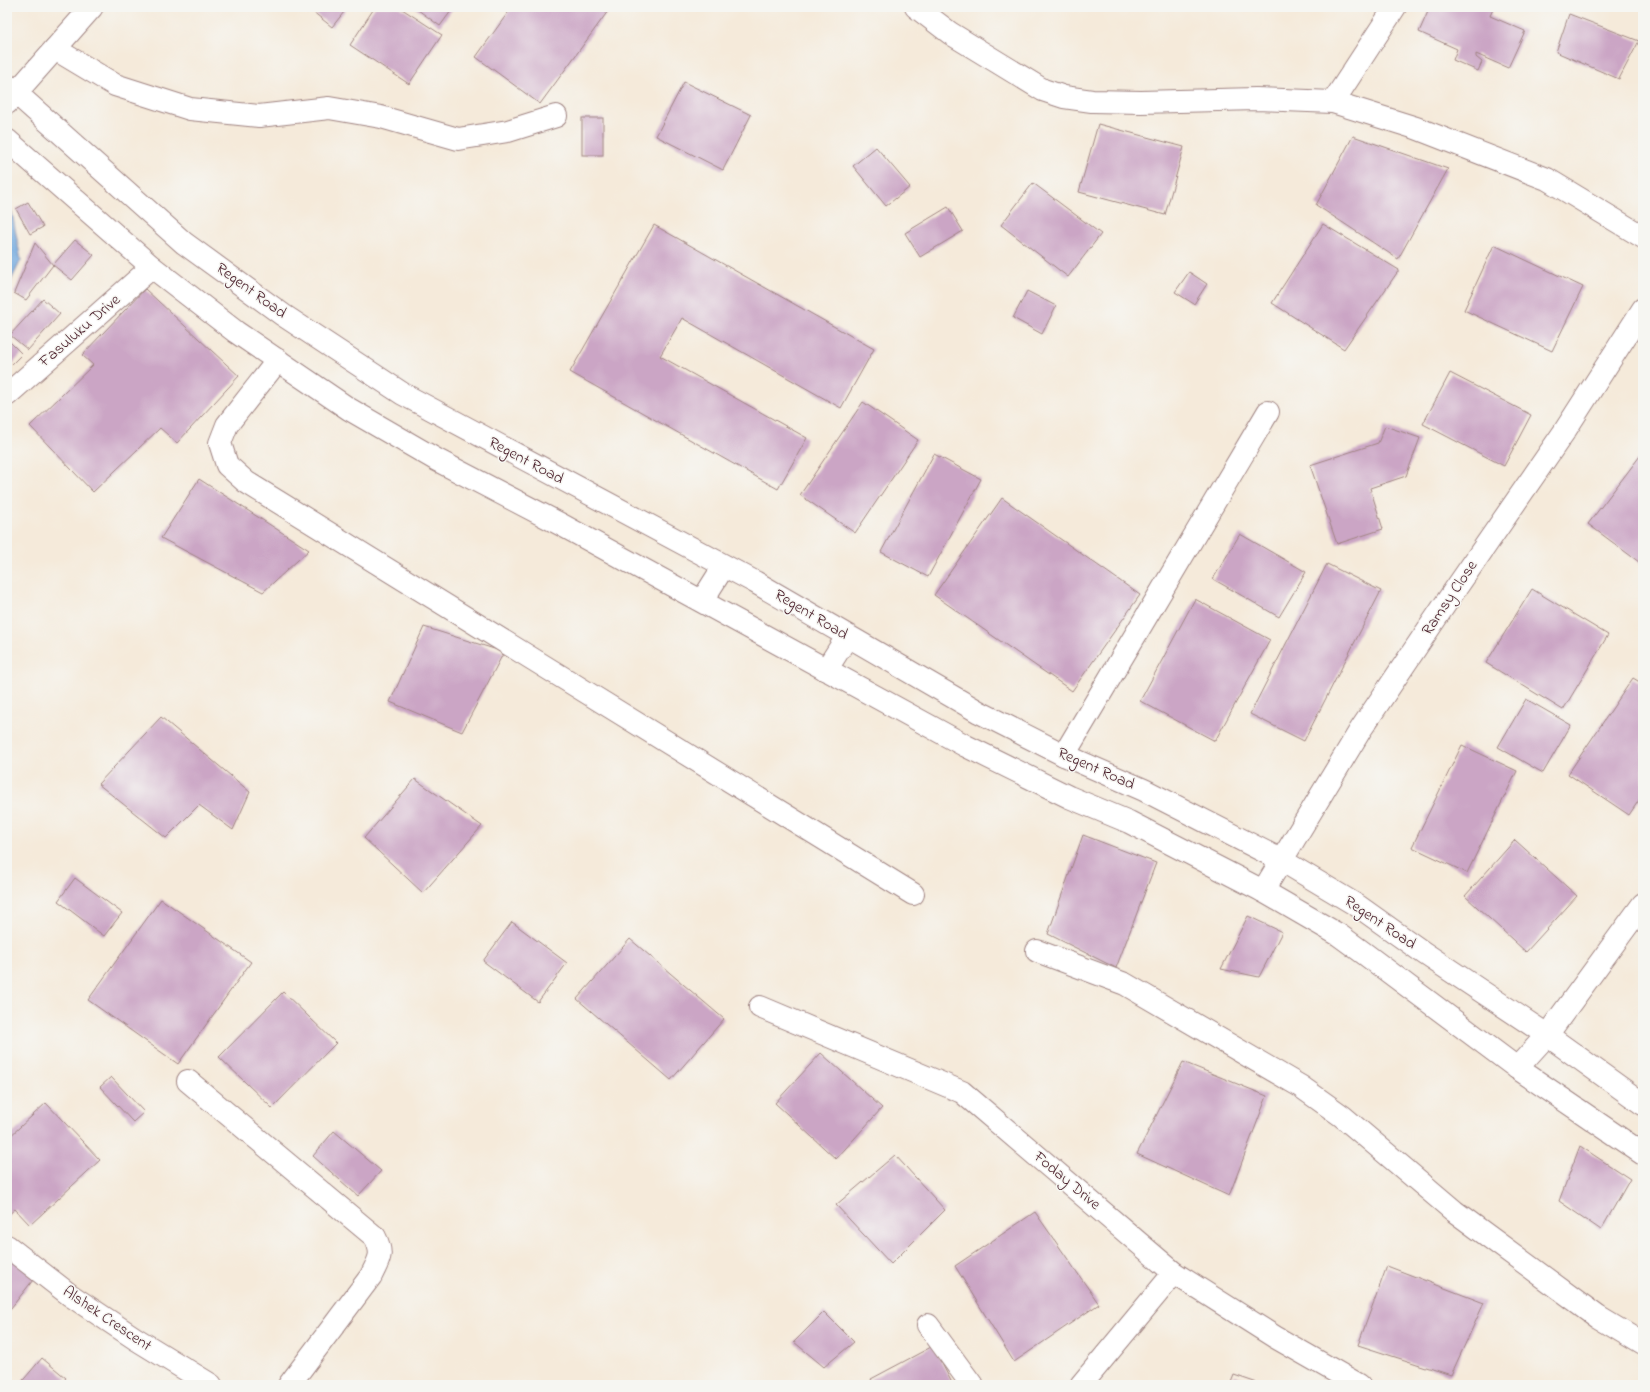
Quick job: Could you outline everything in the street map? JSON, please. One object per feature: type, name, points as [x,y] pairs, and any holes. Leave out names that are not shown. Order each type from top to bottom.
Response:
[{"type":"street","points":[[10,94],[92,7]]},
{"type":"street","points":[[916,7],[950,33],[1043,90],[1064,97],[1092,101],[1134,102],[1256,99],[1333,102],[1416,128],[1547,179],[1643,237]]},
{"type":"street","points":[[1333,102],[1394,7]]},
{"type":"street","points":[[54,49],[115,85],[190,109],[259,116],[329,108],[381,117],[458,139],[508,131],[556,116]]},
{"type":"street","name":"Regent Road","points":[[10,94],[184,243],[283,315],[403,394],[755,582],[979,712],[1064,755],[1144,790],[1281,860],[1358,906],[1424,953],[1547,1035],[1643,1104]]},
{"type":"street","name":"Regent Road","points":[[7,140],[152,267],[236,332],[349,409],[437,460],[560,524],[972,749],[1069,797],[1136,826],[1263,891],[1338,935],[1360,950],[1517,1068],[1643,1154]]},
{"type":"street","name":"Fasuluku Drive","points":[[7,395],[152,267]]},
{"type":"street","name":"Ramsy Close","points":[[1263,891],[1361,729],[1564,432],[1643,309]]},
{"type":"street","points":[[278,360],[227,425],[220,443],[227,465],[246,482],[913,894]]},
{"type":"street","points":[[1064,755],[1268,412]]},
{"type":"street","points":[[702,601],[724,566]]},
{"type":"street","points":[[826,670],[847,636]]},
{"type":"street","points":[[1517,1068],[1547,1035],[1643,904]]},
{"type":"street","points":[[1037,951],[1125,984],[1300,1086],[1342,1116],[1454,1211],[1598,1316],[1643,1344]]},
{"type":"street","name":"Foday Drive","points":[[760,1007],[962,1092],[1174,1273],[1275,1337],[1359,1385]]},
{"type":"street","points":[[188,1081],[375,1237],[380,1247],[381,1257],[371,1276],[289,1385]]},
{"type":"street","name":"Alshek Crescent","points":[[7,1246],[70,1295],[136,1340],[211,1385]]},
{"type":"street","points":[[1081,1385],[1174,1273]]},
{"type":"street","points":[[928,1325],[972,1385]]},
{"type":"water","points":[[7,200],[12,213],[21,260],[7,289]]},
{"type":"building","points":[[307,7],[348,7],[332,27]]},
{"type":"building","points":[[375,7],[399,7],[442,35],[409,84],[350,45]]},
{"type":"building","points":[[414,7],[454,7],[440,26]]},
{"type":"building","points":[[512,7],[611,7],[540,104],[476,57]]},
{"type":"building","points":[[1430,7],[1494,7],[1490,16],[1525,31],[1508,68],[1476,54],[1476,57],[1482,62],[1478,71],[1453,60],[1457,49],[1419,32]]},
{"type":"building","points":[[1569,14],[1639,41],[1619,79],[1556,52]]},
{"type":"building","points":[[684,82],[751,115],[723,170],[656,136]]},
{"type":"building","points":[[582,118],[603,118],[603,155],[582,155]]},
{"type":"building","points":[[1098,124],[1184,147],[1165,215],[1079,192]]},
{"type":"building","points":[[1353,136],[1448,169],[1398,259],[1316,205]]},
{"type":"building","points":[[876,147],[910,187],[886,206],[853,166]]},
{"type":"building","points":[[1033,183],[1101,234],[1068,277],[1001,225]]},
{"type":"building","points":[[28,202],[43,227],[30,234],[16,209]]},
{"type":"building","points":[[948,207],[963,231],[920,257],[905,233]]},
{"type":"building","points":[[1323,224],[1399,270],[1344,349],[1272,303]]},
{"type":"building","points":[[654,225],[874,349],[841,408],[682,318],[660,356],[807,438],[778,489],[570,372]]},
{"type":"building","points":[[75,240],[94,255],[72,280],[53,265]]},
{"type":"building","points":[[35,243],[53,265],[26,300],[14,293]]},
{"type":"building","points":[[1494,245],[1583,287],[1552,351],[1464,310]]},
{"type":"building","points":[[1189,272],[1207,284],[1194,304],[1175,292]]},
{"type":"building","points":[[145,289],[239,376],[177,443],[160,428],[93,492],[30,426],[93,365],[82,355]]},
{"type":"building","points":[[1027,291],[1056,306],[1042,334],[1013,318]]},
{"type":"building","points":[[43,299],[60,314],[28,350],[10,335]]},
{"type":"building","points":[[9,341],[22,354],[7,369],[7,343]]},
{"type":"building","points":[[1450,373],[1531,415],[1504,466],[1423,424]]},
{"type":"building","points":[[863,402],[918,440],[855,533],[800,495]]},
{"type":"building","points":[[1385,426],[1420,438],[1406,476],[1370,488],[1383,529],[1337,544],[1310,465],[1378,443]]},
{"type":"building","points":[[934,454],[981,479],[928,577],[881,552]]},
{"type":"building","points":[[1640,456],[1643,458],[1643,565],[1588,524]]},
{"type":"building","points":[[199,479],[309,550],[263,592],[161,538]]},
{"type":"building","points":[[1002,498],[1140,595],[1072,691],[934,595]]},
{"type":"building","points":[[1240,534],[1306,572],[1279,617],[1213,579]]},
{"type":"building","points":[[1327,564],[1381,591],[1304,741],[1250,714]]},
{"type":"building","points":[[1532,589],[1608,635],[1563,710],[1486,663]]},
{"type":"building","points":[[1195,599],[1270,640],[1215,741],[1140,701]]},
{"type":"building","points":[[424,627],[504,652],[462,732],[390,702]]},
{"type":"building","points":[[1633,678],[1643,684],[1643,794],[1629,815],[1568,774]]},
{"type":"building","points":[[1526,699],[1571,725],[1543,773],[1498,747]]},
{"type":"building","points":[[161,717],[250,792],[233,830],[199,805],[166,838],[98,784]]},
{"type":"building","points":[[1462,745],[1517,771],[1467,873],[1412,847]]},
{"type":"building","points":[[415,779],[482,826],[423,893],[364,838]]},
{"type":"building","points":[[1083,835],[1156,863],[1116,968],[1048,934]]},
{"type":"building","points":[[1515,840],[1577,896],[1526,952],[1465,896]]},
{"type":"building","points":[[75,878],[122,913],[104,936],[58,901]]},
{"type":"building","points":[[161,899],[251,962],[178,1064],[88,1000]]},
{"type":"building","points":[[1248,916],[1282,932],[1259,977],[1221,969]]},
{"type":"building","points":[[512,922],[567,963],[538,1002],[483,961]]},
{"type":"building","points":[[630,939],[724,1019],[671,1080],[577,999]]},
{"type":"building","points":[[283,992],[336,1043],[272,1108],[219,1057]]},
{"type":"building","points":[[1643,1005],[1643,1013],[1639,1010]]},
{"type":"building","points":[[821,1053],[882,1108],[836,1159],[775,1103]]},
{"type":"building","points":[[1183,1062],[1267,1096],[1229,1196],[1137,1154]]},
{"type":"building","points":[[111,1077],[144,1112],[133,1122],[100,1087]]},
{"type":"building","points":[[46,1103],[100,1160],[30,1225],[15,1209],[7,1216],[7,1139]]},
{"type":"building","points":[[334,1131],[381,1171],[358,1196],[313,1156]]},
{"type":"building","points":[[1580,1146],[1630,1179],[1601,1230],[1559,1201]]},
{"type":"building","points":[[895,1155],[945,1210],[891,1264],[836,1205]]},
{"type":"building","points":[[1035,1212],[1099,1304],[1014,1362],[955,1266]]},
{"type":"building","points":[[7,1252],[37,1275],[7,1313]]},
{"type":"building","points":[[1387,1266],[1484,1303],[1451,1375],[1358,1345]]},
{"type":"building","points":[[824,1312],[854,1342],[824,1367],[794,1342]]},
{"type":"building","points":[[933,1346],[953,1385],[874,1385],[871,1379]]},
{"type":"building","points":[[42,1358],[66,1378],[60,1385],[19,1385]]},
{"type":"building","points":[[1234,1375],[1263,1385],[1230,1385]]}]
